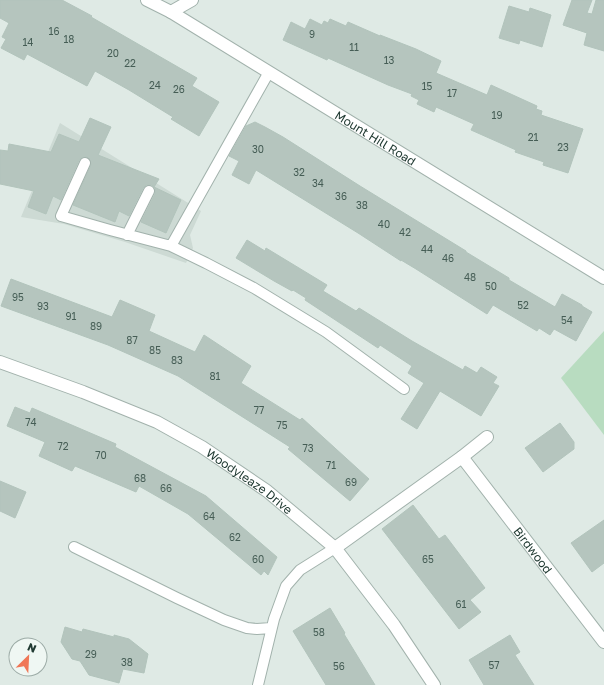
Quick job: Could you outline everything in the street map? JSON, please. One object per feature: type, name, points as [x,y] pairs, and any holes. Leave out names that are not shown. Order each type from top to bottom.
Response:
[{"type":"street","name":"Mount Hill Road","points":[[147,0],[171,12],[604,278]]},
{"type":"street","points":[[171,12],[192,0]]},
{"type":"street","name":"Woodyleaze Drive","points":[[0,362],[83,392],[157,422],[202,447],[267,491],[335,548],[394,625],[434,685]]},
{"type":"street","points":[[335,548],[462,457],[487,437]]},
{"type":"street","name":"Birdwood","points":[[462,457],[604,642]]},
{"type":"lane","points":[[171,246],[269,72]]},
{"type":"lane","points":[[85,164],[61,216],[171,246],[206,263],[254,288],[326,332],[404,389]]},
{"type":"lane","points":[[127,234],[149,191]]},
{"type":"lane","points":[[74,548],[224,620],[247,628],[271,628]]},
{"type":"lane","points":[[258,685],[271,628],[286,586],[300,570],[335,548]]},
{"type":"shaded area","points":[[60,123],[201,211],[190,235],[193,248],[186,263],[125,242],[64,224],[21,217]]},
{"type":"green space","points":[[604,331],[604,435],[561,378]]},
{"type":"building","points":[[0,0],[62,0],[197,78],[192,86],[219,102],[199,136],[171,119],[173,117],[95,71],[87,86],[27,54],[24,60],[1,48],[6,39],[2,37],[9,23],[0,18]]},
{"type":"building","points":[[572,0],[592,0],[587,13],[592,14],[596,0],[604,0],[604,51],[584,45],[587,33],[563,25]]},
{"type":"building","points":[[509,6],[529,12],[530,8],[551,15],[542,47],[520,40],[519,44],[499,38]]},
{"type":"building","points":[[310,19],[322,25],[324,21],[328,23],[330,19],[346,26],[348,22],[380,36],[416,49],[441,61],[436,73],[487,95],[491,85],[537,106],[536,109],[542,111],[541,115],[583,129],[568,173],[543,165],[544,162],[515,152],[516,150],[471,130],[474,124],[436,107],[434,112],[417,104],[419,100],[411,96],[412,94],[328,58],[327,60],[283,40],[291,22],[305,29]]},
{"type":"building","points":[[90,118],[111,127],[98,155],[159,179],[154,187],[152,185],[146,185],[143,188],[129,216],[119,211],[115,222],[73,205],[91,165],[90,160],[87,157],[79,160],[61,200],[53,196],[46,214],[28,207],[34,191],[0,184],[0,150],[8,151],[9,144],[51,152],[59,134],[79,142]]},
{"type":"building","points":[[255,122],[283,137],[509,278],[509,280],[555,307],[562,294],[582,305],[592,312],[576,341],[554,329],[550,335],[539,328],[537,331],[493,305],[487,314],[256,170],[249,184],[232,175],[239,161],[229,156],[246,126]]},
{"type":"building","points":[[154,187],[181,200],[166,233],[141,222],[155,194]]},
{"type":"building","points":[[247,240],[265,251],[266,248],[327,285],[323,291],[356,311],[359,308],[412,341],[463,370],[465,366],[477,373],[481,367],[497,377],[493,383],[499,386],[481,416],[440,391],[417,429],[401,419],[424,383],[408,373],[412,366],[380,345],[378,348],[305,300],[306,298],[293,290],[292,291],[274,281],[236,258]]},
{"type":"building","points":[[11,279],[112,317],[120,300],[155,315],[149,331],[195,352],[204,335],[251,366],[241,383],[300,420],[302,418],[369,479],[350,501],[288,449],[290,447],[178,376],[108,345],[1,306]]},
{"type":"building","points":[[15,407],[30,413],[32,408],[116,444],[115,447],[206,496],[277,557],[268,575],[264,571],[261,575],[188,514],[139,486],[136,492],[75,466],[72,471],[39,456],[45,442],[7,426]]},
{"type":"building","points":[[560,423],[574,442],[574,449],[543,472],[525,448]]},
{"type":"building","points":[[0,481],[26,492],[15,518],[0,511]]},
{"type":"building","points":[[413,505],[439,539],[445,535],[485,588],[470,600],[481,612],[459,629],[382,529]]},
{"type":"building","points":[[604,520],[604,563],[592,572],[571,543]]},
{"type":"building","points":[[330,608],[375,685],[326,685],[293,631]]},
{"type":"building","points":[[65,627],[82,632],[83,629],[114,637],[114,635],[129,639],[148,654],[144,673],[123,669],[119,683],[89,675],[80,661],[72,659],[61,642]]},
{"type":"building","points":[[510,635],[520,652],[515,655],[534,685],[484,685],[469,660]]}]
